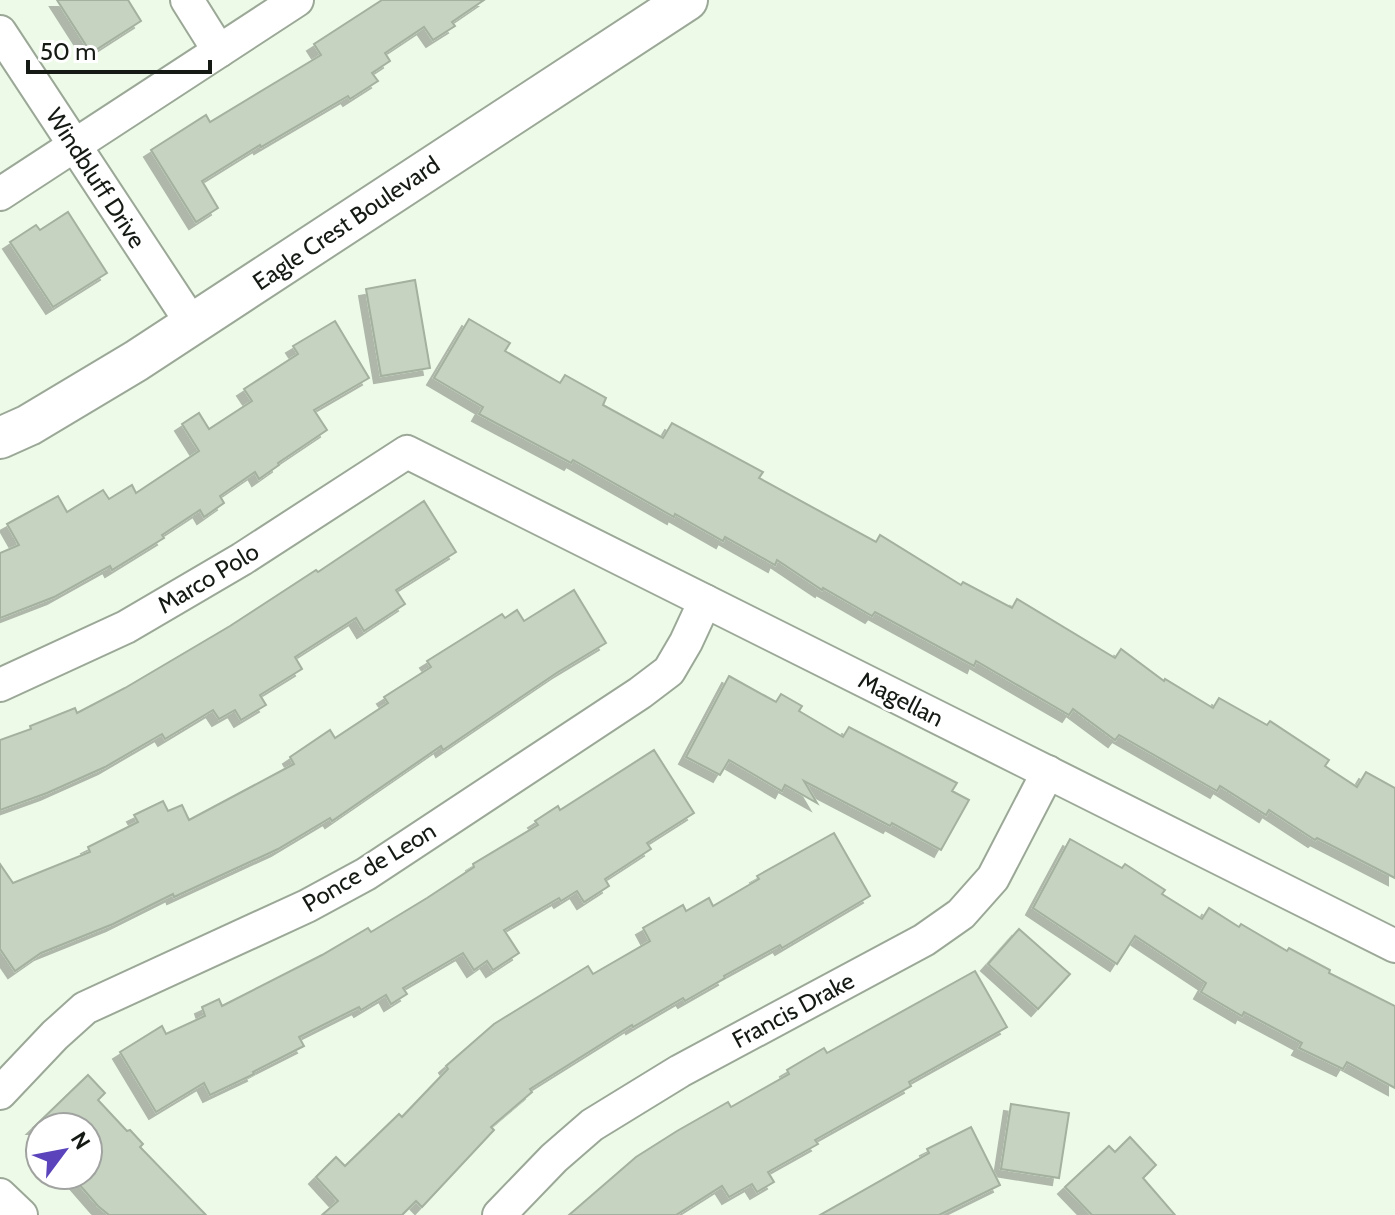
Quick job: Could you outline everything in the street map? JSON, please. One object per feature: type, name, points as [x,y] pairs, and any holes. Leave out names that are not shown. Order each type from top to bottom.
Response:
[{"type":"main road","name":"Eagle Crest Boulevard","points":[[0,438],[29,425],[193,325],[687,0]]},
{"type":"street","points":[[187,0],[219,51]]},
{"type":"street","points":[[0,194],[297,0]]},
{"type":"street","name":"Windbluff Drive","points":[[0,32],[193,325]]},
{"type":"street","name":"Magellan","points":[[407,452],[1395,946]]},
{"type":"street","name":"Marco Polo","points":[[0,685],[126,627],[242,559],[407,452]]},
{"type":"street","name":"Ponce de Leon","points":[[0,1093],[85,1008],[307,906],[366,874],[640,693],[669,671],[705,601]]},
{"type":"street","name":"Francis Drake","points":[[499,1215],[554,1158],[592,1125],[680,1071],[924,940],[961,914],[993,878],[1048,772]]},
{"type":"street","points":[[0,1195],[21,1215]]},
{"type":"building","points":[[57,0],[128,0],[141,21],[91,53]]},
{"type":"building","points":[[382,0],[484,0],[452,22],[455,26],[433,40],[424,27],[385,53],[390,61],[372,73],[378,81],[350,99],[348,96],[202,181],[218,208],[196,222],[151,150],[206,115],[210,122],[321,55],[314,44]]},
{"type":"building","points":[[68,212],[107,273],[53,307],[10,242],[36,225],[40,230]]},
{"type":"building","points":[[415,280],[430,368],[381,376],[366,289]]},
{"type":"building","points":[[469,319],[510,343],[505,351],[560,383],[565,375],[606,398],[603,405],[663,438],[672,423],[763,472],[759,478],[876,542],[880,535],[961,585],[963,582],[1012,608],[1017,599],[1115,658],[1121,649],[1164,681],[1213,708],[1219,698],[1267,725],[1270,721],[1329,760],[1325,766],[1357,787],[1366,772],[1395,788],[1395,878],[1317,838],[1315,840],[1269,810],[1266,815],[1220,786],[1217,791],[1119,735],[1115,740],[1073,709],[1069,715],[976,661],[974,666],[875,612],[872,616],[822,590],[777,560],[775,565],[725,537],[723,541],[675,514],[674,517],[573,460],[571,463],[479,414],[483,407],[434,378]]},
{"type":"building","points":[[335,321],[369,378],[314,410],[327,430],[259,479],[255,472],[220,496],[224,503],[204,517],[200,510],[162,535],[164,538],[112,570],[110,566],[54,597],[0,618],[0,553],[19,545],[7,524],[58,496],[67,512],[103,490],[109,499],[132,485],[136,493],[199,451],[182,424],[199,413],[209,429],[252,401],[244,389],[298,354],[293,346]]},
{"type":"building","points":[[424,501],[456,552],[396,590],[405,604],[364,631],[356,618],[295,657],[302,669],[260,695],[266,705],[241,720],[235,710],[219,719],[213,710],[165,739],[162,734],[105,767],[0,810],[0,740],[75,708],[77,713],[125,688],[230,626],[316,570],[318,572]]},
{"type":"building","points":[[574,590],[606,643],[443,750],[441,746],[332,821],[330,818],[278,849],[174,897],[173,894],[113,924],[41,953],[15,971],[0,949],[0,864],[13,883],[90,852],[88,847],[138,822],[134,815],[163,801],[168,811],[182,805],[189,820],[294,764],[290,757],[330,730],[335,738],[388,703],[384,697],[431,667],[427,661],[502,614],[505,618],[517,610],[524,621]]},
{"type":"building","points":[[729,676],[776,702],[781,694],[802,706],[799,711],[843,737],[849,727],[957,783],[952,791],[969,800],[941,850],[804,781],[817,803],[785,785],[782,791],[729,760],[720,775],[686,757]]},
{"type":"building","points":[[654,750],[694,813],[647,843],[651,849],[605,879],[609,886],[584,902],[577,891],[504,930],[519,953],[493,970],[487,961],[474,970],[463,953],[403,988],[407,994],[391,1004],[386,995],[361,1010],[359,1007],[299,1037],[304,1046],[254,1074],[210,1095],[204,1083],[156,1112],[120,1052],[162,1026],[166,1034],[205,1016],[202,1007],[219,999],[222,1006],[368,928],[371,932],[538,825],[535,821],[558,806],[560,810]]},
{"type":"building","points":[[834,833],[870,896],[782,948],[780,945],[724,976],[685,1001],[683,998],[632,1025],[530,1089],[532,1092],[491,1127],[494,1130],[422,1207],[416,1201],[402,1215],[322,1215],[338,1201],[316,1177],[336,1157],[345,1166],[399,1114],[402,1117],[448,1069],[446,1066],[494,1024],[588,966],[593,974],[650,941],[643,928],[683,905],[686,911],[709,898],[713,906],[759,879],[757,876]]},
{"type":"building","points":[[1070,839],[1122,868],[1125,864],[1165,890],[1162,894],[1202,919],[1209,908],[1239,927],[1241,924],[1287,951],[1289,948],[1330,970],[1329,973],[1395,1006],[1395,1088],[1347,1062],[1343,1069],[1299,1048],[1302,1043],[1244,1012],[1242,1016],[1201,992],[1206,983],[1135,936],[1117,964],[1033,908]]},
{"type":"building","points":[[1019,929],[1070,974],[1038,1009],[988,964]]},
{"type":"building","points":[[975,971],[1007,1027],[815,1140],[818,1144],[768,1172],[774,1182],[757,1192],[752,1184],[729,1197],[722,1186],[676,1215],[569,1215],[636,1157],[677,1131],[728,1102],[731,1107],[789,1074],[787,1070],[824,1048],[827,1053]]},
{"type":"building","points":[[88,1075],[105,1093],[98,1100],[127,1131],[130,1130],[143,1144],[140,1147],[206,1215],[109,1215],[85,1191],[104,1191],[104,1111],[51,1111]]},
{"type":"building","points":[[1011,1104],[1069,1113],[1059,1178],[1001,1169]]},
{"type":"building","points":[[971,1127],[1000,1185],[939,1215],[820,1215],[929,1153],[927,1149]]},
{"type":"building","points":[[1130,1137],[1156,1165],[1143,1178],[1175,1215],[1092,1215],[1065,1187],[1109,1146],[1115,1152]]}]
